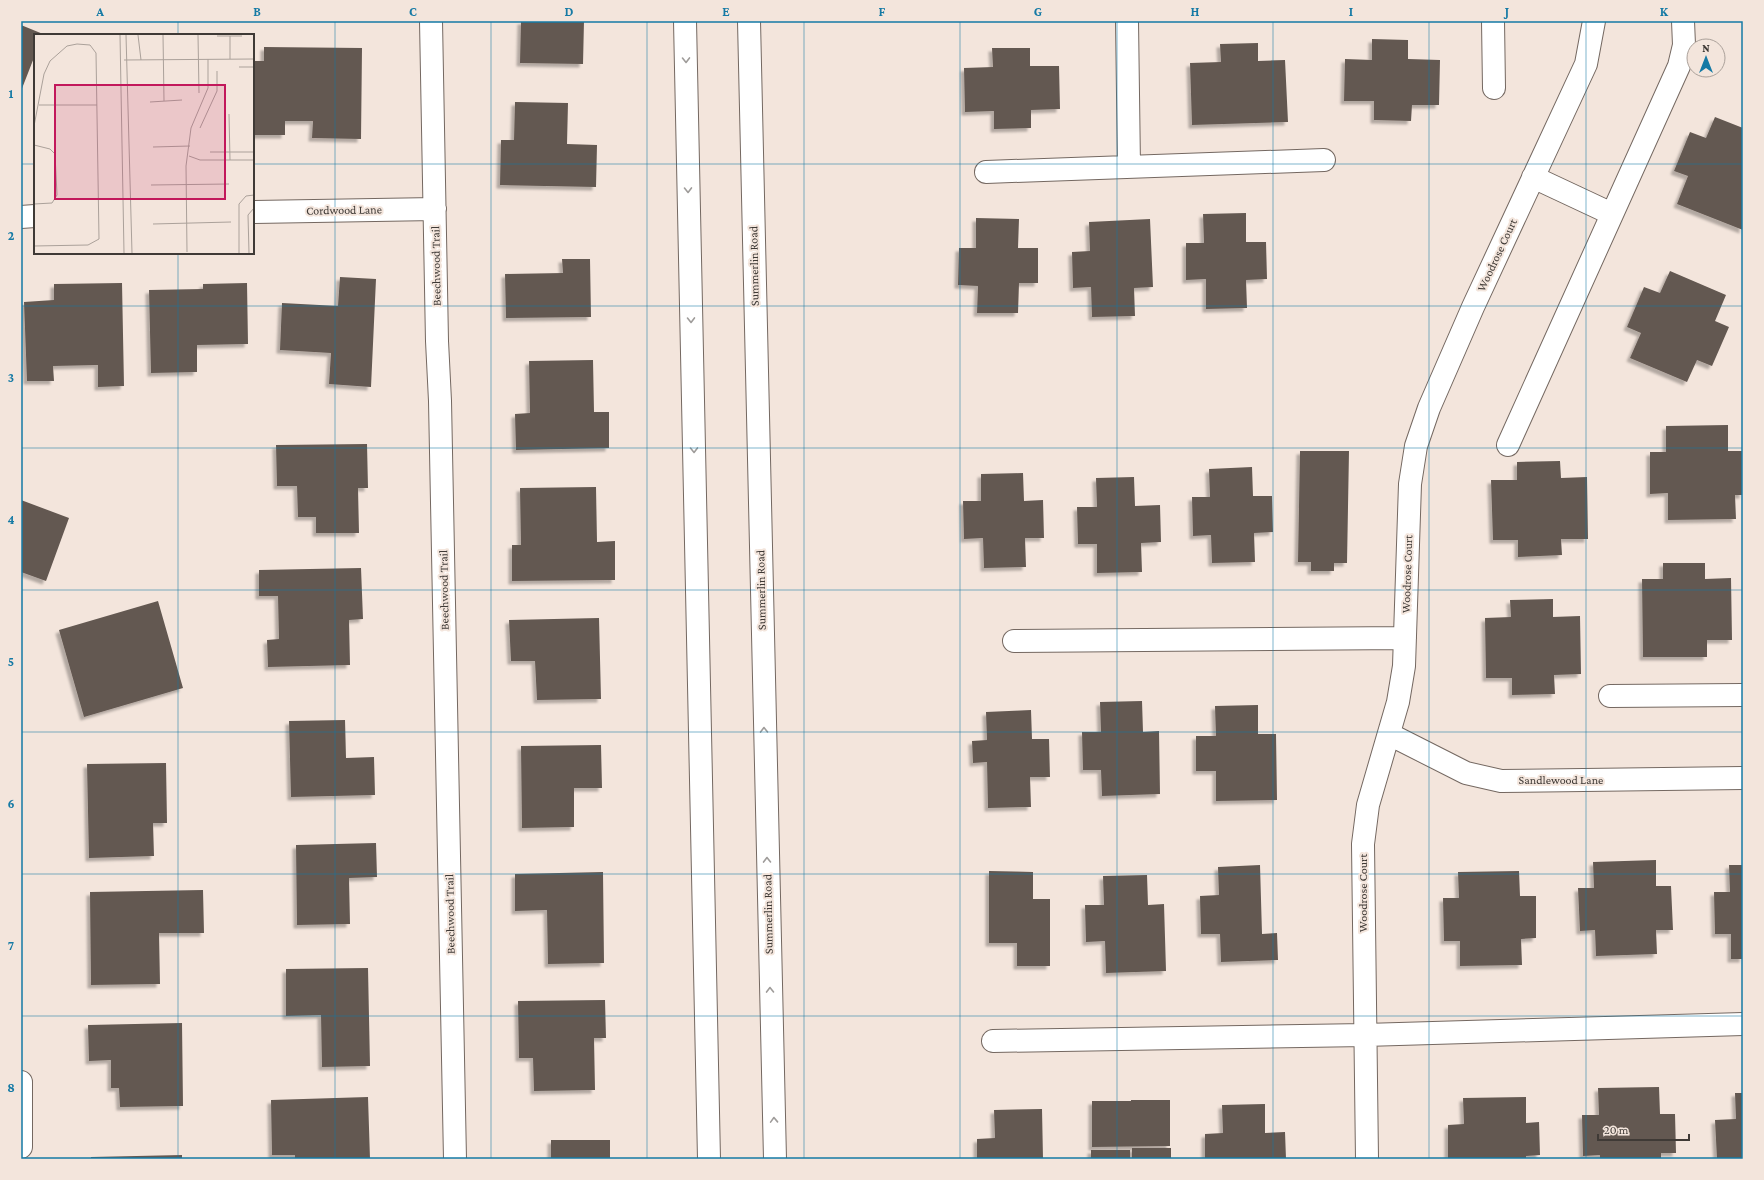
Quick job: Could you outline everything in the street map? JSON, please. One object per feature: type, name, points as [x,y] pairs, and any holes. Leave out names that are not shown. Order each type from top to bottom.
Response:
[{"type":"street","name":"Beechwood Trail","points":[[431,21],[434,209],[441,410],[455,1159]]},
{"type":"street","points":[[685,21],[709,1159]]},
{"type":"street","name":"Summerlin Road","points":[[749,21],[775,1159]]},
{"type":"street","points":[[1127,21],[1129,167]]},
{"type":"street","points":[[1493,21],[1494,88]]},
{"type":"street","name":"Woodrose Court","points":[[1367,1159],[1363,844],[1368,805],[1398,702],[1404,666],[1410,484],[1416,446],[1429,408],[1454,350],[1586,64],[1594,21]]},
{"type":"street","points":[[1508,445],[1679,66],[1684,46],[1683,21]]},
{"type":"street","points":[[986,172],[1324,160]]},
{"type":"street","points":[[1533,177],[1612,214]]},
{"type":"street","name":"Cordwood Lane","points":[[254,212],[434,209]]},
{"type":"street","points":[[21,216],[34,216]]},
{"type":"street","points":[[1014,641],[1405,638]]},
{"type":"street","points":[[1610,696],[1743,695]]},
{"type":"street","name":"Sandlewood Lane","points":[[1388,734],[1466,773],[1501,781],[1743,778]]},
{"type":"street","points":[[994,1041],[1365,1035],[1743,1024]]},
{"type":"street","points":[[21,1082],[21,1147]]},
{"type":"building","points":[[521,21],[584,21],[583,64],[520,63]]},
{"type":"building","points":[[21,25],[43,34],[34,34],[34,58],[21,91]]},
{"type":"building","points":[[1372,39],[1408,40],[1408,59],[1440,60],[1439,105],[1412,105],[1411,121],[1374,120],[1374,101],[1344,101],[1345,59],[1372,60]]},
{"type":"building","points":[[1258,43],[1258,61],[1285,60],[1288,122],[1192,125],[1190,63],[1221,62],[1220,44]]},
{"type":"building","points":[[264,47],[362,48],[361,139],[312,138],[313,121],[285,121],[285,135],[254,135],[254,61],[264,61]]},
{"type":"building","points":[[992,48],[1030,48],[1030,66],[1059,66],[1060,109],[1031,110],[1031,128],[994,129],[994,111],[965,112],[964,68],[993,67]]},
{"type":"building","points":[[515,102],[568,103],[567,144],[597,145],[596,187],[500,185],[501,140],[514,140]]},
{"type":"building","points":[[1715,117],[1743,128],[1743,230],[1677,204],[1688,176],[1674,171],[1690,132],[1706,138]]},
{"type":"building","points":[[1246,213],[1246,242],[1266,242],[1267,279],[1246,280],[1247,308],[1206,309],[1206,279],[1186,280],[1186,243],[1204,243],[1203,214]]},
{"type":"building","points":[[976,218],[1019,219],[1018,248],[1038,248],[1038,283],[1019,283],[1018,313],[977,313],[978,286],[958,285],[959,248],[976,248]]},
{"type":"building","points":[[1150,219],[1153,287],[1134,288],[1135,316],[1092,317],[1091,287],[1073,288],[1072,252],[1090,251],[1089,222]]},
{"type":"building","points":[[562,259],[590,259],[591,317],[506,318],[505,274],[563,273]]},
{"type":"building","points":[[1670,271],[1726,295],[1715,321],[1729,327],[1712,366],[1697,360],[1687,382],[1630,358],[1641,333],[1627,327],[1644,287],[1660,293]]},
{"type":"building","points":[[340,277],[376,279],[371,387],[329,384],[331,353],[280,350],[282,303],[338,306]]},
{"type":"building","points":[[122,283],[124,386],[98,387],[98,365],[53,366],[54,381],[27,381],[24,302],[54,300],[54,284]]},
{"type":"building","points":[[247,283],[248,344],[197,345],[197,372],[151,373],[149,290],[203,289],[203,284]]},
{"type":"building","points":[[593,360],[594,412],[609,412],[609,448],[516,450],[515,414],[530,413],[529,361]]},
{"type":"building","points":[[1728,425],[1728,451],[1743,451],[1743,495],[1735,495],[1736,519],[1668,520],[1668,493],[1650,494],[1650,452],[1666,452],[1666,426]]},
{"type":"building","points":[[367,444],[368,488],[358,488],[359,533],[316,533],[316,517],[298,517],[297,486],[277,486],[276,445]]},
{"type":"building","points":[[1300,451],[1349,451],[1347,563],[1334,563],[1334,571],[1311,571],[1311,562],[1298,562]]},
{"type":"building","points":[[1560,461],[1561,478],[1587,477],[1588,539],[1561,539],[1562,555],[1518,557],[1518,540],[1493,540],[1491,480],[1517,480],[1517,462]]},
{"type":"building","points":[[1252,467],[1253,496],[1272,496],[1273,532],[1254,533],[1255,562],[1212,563],[1211,535],[1193,536],[1192,497],[1210,497],[1209,469]]},
{"type":"building","points":[[1023,473],[1024,501],[1043,500],[1044,538],[1025,538],[1026,567],[984,568],[983,538],[964,539],[963,501],[981,501],[981,474]]},
{"type":"building","points":[[1134,477],[1135,506],[1160,505],[1161,542],[1141,543],[1142,572],[1097,573],[1097,544],[1078,544],[1077,507],[1097,507],[1096,478]]},
{"type":"building","points":[[596,487],[597,542],[615,541],[615,580],[512,581],[512,545],[521,545],[520,488]]},
{"type":"building","points":[[21,500],[69,518],[46,581],[21,572]]},
{"type":"building","points":[[1663,563],[1705,563],[1705,579],[1731,578],[1732,640],[1707,640],[1707,657],[1643,657],[1642,579],[1663,579]]},
{"type":"building","points":[[361,568],[363,619],[349,620],[350,665],[268,667],[267,640],[279,639],[278,596],[259,596],[259,570]]},
{"type":"building","points":[[1553,599],[1553,617],[1580,616],[1581,674],[1554,675],[1555,694],[1512,695],[1512,678],[1486,678],[1485,618],[1511,617],[1510,600]]},
{"type":"building","points":[[158,601],[183,688],[84,717],[59,630]]},
{"type":"building","points":[[599,618],[601,699],[537,700],[535,661],[511,661],[509,620]]},
{"type":"building","points":[[1142,701],[1143,732],[1159,731],[1160,794],[1102,796],[1101,770],[1083,770],[1082,732],[1101,732],[1100,702]]},
{"type":"building","points":[[1258,705],[1258,734],[1276,734],[1277,800],[1216,801],[1216,771],[1196,771],[1196,736],[1216,736],[1215,706]]},
{"type":"building","points":[[1031,710],[1032,739],[1049,739],[1050,777],[1030,777],[1031,807],[988,808],[987,762],[973,763],[972,741],[987,740],[986,712]]},
{"type":"building","points":[[345,720],[346,758],[374,757],[375,795],[291,797],[289,721]]},
{"type":"building","points":[[601,745],[602,788],[574,788],[574,827],[522,828],[521,746]]},
{"type":"building","points":[[166,763],[167,823],[153,823],[154,856],[89,858],[87,764]]},
{"type":"building","points":[[376,843],[377,877],[349,878],[350,924],[297,925],[296,845]]},
{"type":"building","points":[[1656,860],[1656,886],[1671,886],[1673,930],[1656,930],[1657,954],[1596,956],[1595,930],[1580,931],[1578,888],[1594,888],[1593,862]]},
{"type":"building","points":[[1260,865],[1262,934],[1277,933],[1278,960],[1221,962],[1220,934],[1201,934],[1200,896],[1219,895],[1218,867]]},
{"type":"building","points":[[1729,865],[1743,865],[1743,959],[1731,959],[1731,934],[1715,934],[1714,892],[1730,892]]},
{"type":"building","points":[[989,871],[1033,872],[1033,899],[1050,899],[1050,966],[1017,966],[1017,943],[989,943]]},
{"type":"building","points":[[1519,871],[1520,896],[1536,896],[1536,938],[1521,939],[1522,965],[1460,966],[1460,941],[1444,941],[1443,898],[1459,898],[1458,872]]},
{"type":"building","points":[[603,872],[604,963],[548,964],[547,910],[515,911],[515,874]]},
{"type":"building","points":[[1147,875],[1148,905],[1164,904],[1166,971],[1106,973],[1105,941],[1086,942],[1085,905],[1104,905],[1103,876]]},
{"type":"building","points":[[203,890],[204,933],[159,933],[160,984],[91,985],[90,892]]},
{"type":"building","points":[[368,968],[370,1066],[322,1067],[321,1015],[286,1016],[286,969]]},
{"type":"building","points":[[605,1000],[606,1038],[594,1038],[595,1090],[534,1091],[533,1058],[519,1058],[518,1001]]},
{"type":"building","points":[[182,1023],[183,1106],[120,1107],[119,1088],[111,1088],[111,1060],[89,1061],[88,1025]]},
{"type":"building","points":[[1659,1087],[1660,1114],[1675,1114],[1676,1153],[1661,1153],[1661,1159],[1600,1159],[1600,1155],[1583,1156],[1582,1115],[1599,1115],[1598,1088]]},
{"type":"building","points":[[1735,1093],[1743,1093],[1743,1159],[1717,1159],[1715,1120],[1736,1119]]},
{"type":"building","points":[[368,1097],[370,1159],[295,1159],[295,1155],[272,1155],[271,1100]]},
{"type":"building","points":[[1526,1097],[1526,1123],[1539,1122],[1540,1155],[1526,1156],[1526,1159],[1448,1159],[1448,1125],[1464,1124],[1463,1098]]},
{"type":"building","points":[[1170,1100],[1170,1146],[1092,1147],[1092,1101]]},
{"type":"building","points":[[1265,1104],[1265,1133],[1285,1132],[1286,1159],[1205,1159],[1205,1134],[1223,1133],[1222,1105]]},
{"type":"building","points":[[1042,1109],[1043,1159],[977,1159],[977,1139],[995,1138],[994,1110]]},
{"type":"building","points":[[551,1140],[610,1140],[610,1159],[551,1159]]},
{"type":"building","points":[[1132,1148],[1171,1148],[1171,1159],[1132,1159]]},
{"type":"building","points":[[1091,1150],[1130,1150],[1130,1159],[1091,1159]]},
{"type":"building","points":[[182,1155],[182,1159],[91,1159],[91,1157]]}]
